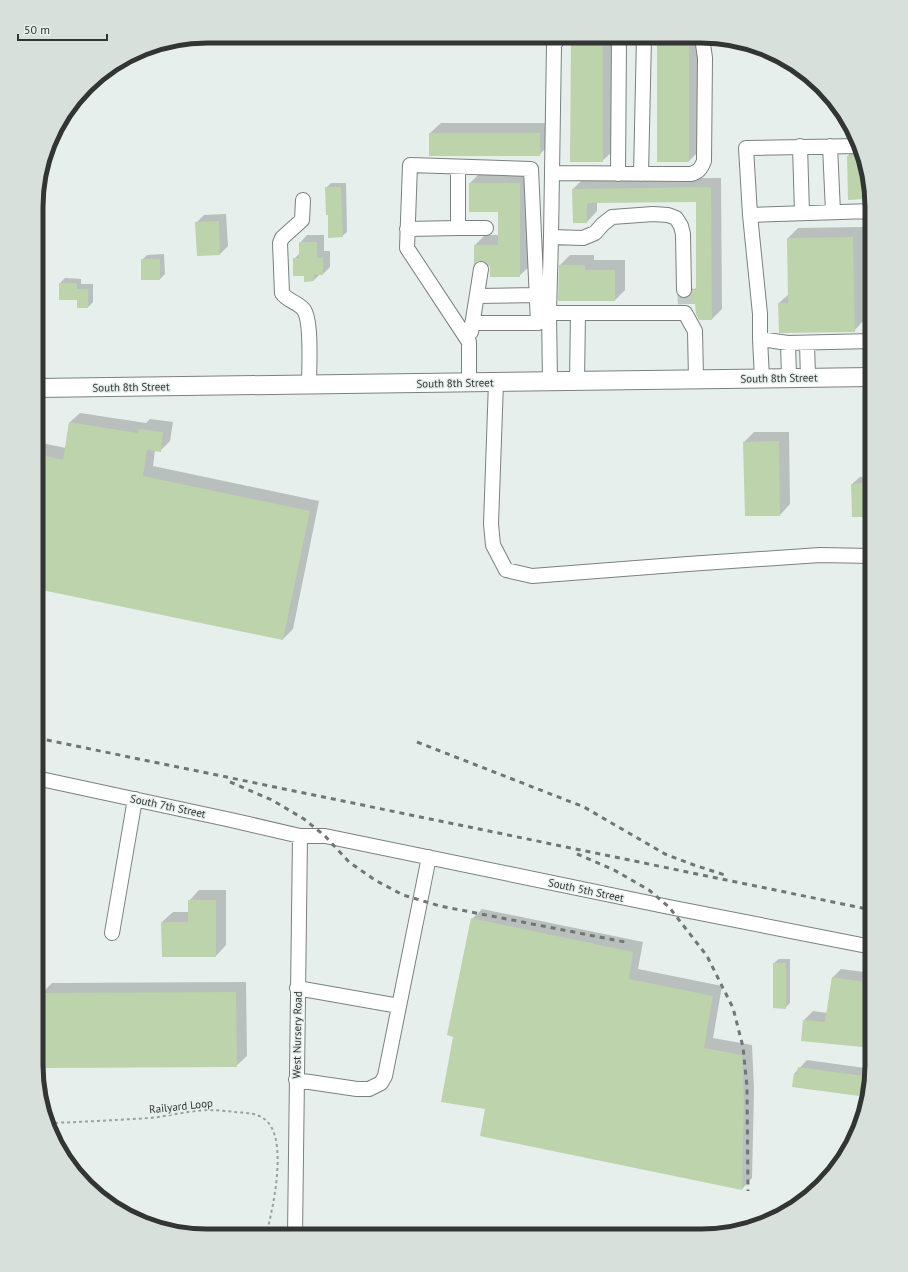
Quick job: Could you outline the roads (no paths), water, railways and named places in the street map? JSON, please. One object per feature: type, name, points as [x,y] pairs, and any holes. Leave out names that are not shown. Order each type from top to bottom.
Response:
[{"type":"main road","name":"South 8th Street","points":[[43,388],[865,377]]},
{"type":"street","points":[[550,381],[549,313],[552,237],[555,43]]},
{"type":"street","points":[[618,174],[619,43]]},
{"type":"street","points":[[641,174],[644,43]]},
{"type":"street","points":[[552,173],[691,174],[698,172],[704,161],[705,58],[703,43]]},
{"type":"street","points":[[800,146],[802,213]]},
{"type":"street","points":[[830,146],[833,212]]},
{"type":"street","points":[[762,378],[760,314],[750,215],[746,148],[853,146]]},
{"type":"street","points":[[469,342],[407,248],[410,165],[531,169],[538,323],[472,323]]},
{"type":"street","points":[[458,167],[458,228]]},
{"type":"street","points":[[303,200],[302,220],[284,235],[280,243],[282,293],[303,309],[307,316],[309,332],[309,384]]},
{"type":"street","points":[[750,215],[865,211]]},
{"type":"street","points":[[552,237],[583,238],[595,233],[612,217],[652,214],[676,218],[681,226],[683,234],[684,290]]},
{"type":"street","points":[[407,229],[486,228]]},
{"type":"street","points":[[469,382],[469,342],[481,269]]},
{"type":"street","points":[[477,296],[537,295]]},
{"type":"street","points":[[549,313],[685,309],[695,331],[696,379]]},
{"type":"street","points":[[576,381],[578,313]]},
{"type":"street","points":[[760,339],[788,343],[865,341]]},
{"type":"street","points":[[788,343],[789,378]]},
{"type":"street","points":[[807,343],[808,378]]},
{"type":"street","points":[[496,382],[491,524],[494,545],[506,570],[532,576],[820,555],[865,556]]},
{"type":"street","name":"South 7th Street","points":[[43,780],[300,836]]},
{"type":"street","points":[[112,933],[134,799]]},
{"type":"street","name":"South 5th Street","points":[[300,836],[325,836],[677,909],[865,946]]},
{"type":"street","name":"West Nursery Road","points":[[295,1229],[300,836]]},
{"type":"street","points":[[296,1080],[357,1089],[369,1089],[381,1083],[385,1076],[429,857]]},
{"type":"street","points":[[297,988],[399,1006]]},
{"type":"tunnel","points":[[684,290],[685,304]]},
{"type":"railway","points":[[43,739],[865,909]]},
{"type":"railway","points":[[417,742],[584,807],[665,854],[725,875]]},
{"type":"railway","points":[[230,782],[272,800],[304,819],[325,836],[349,862],[375,880],[403,895],[440,906],[625,942]]},
{"type":"railway","points":[[577,854],[614,870],[649,890],[669,907],[707,956],[733,1008],[743,1047],[747,1087],[748,1191]]}]
